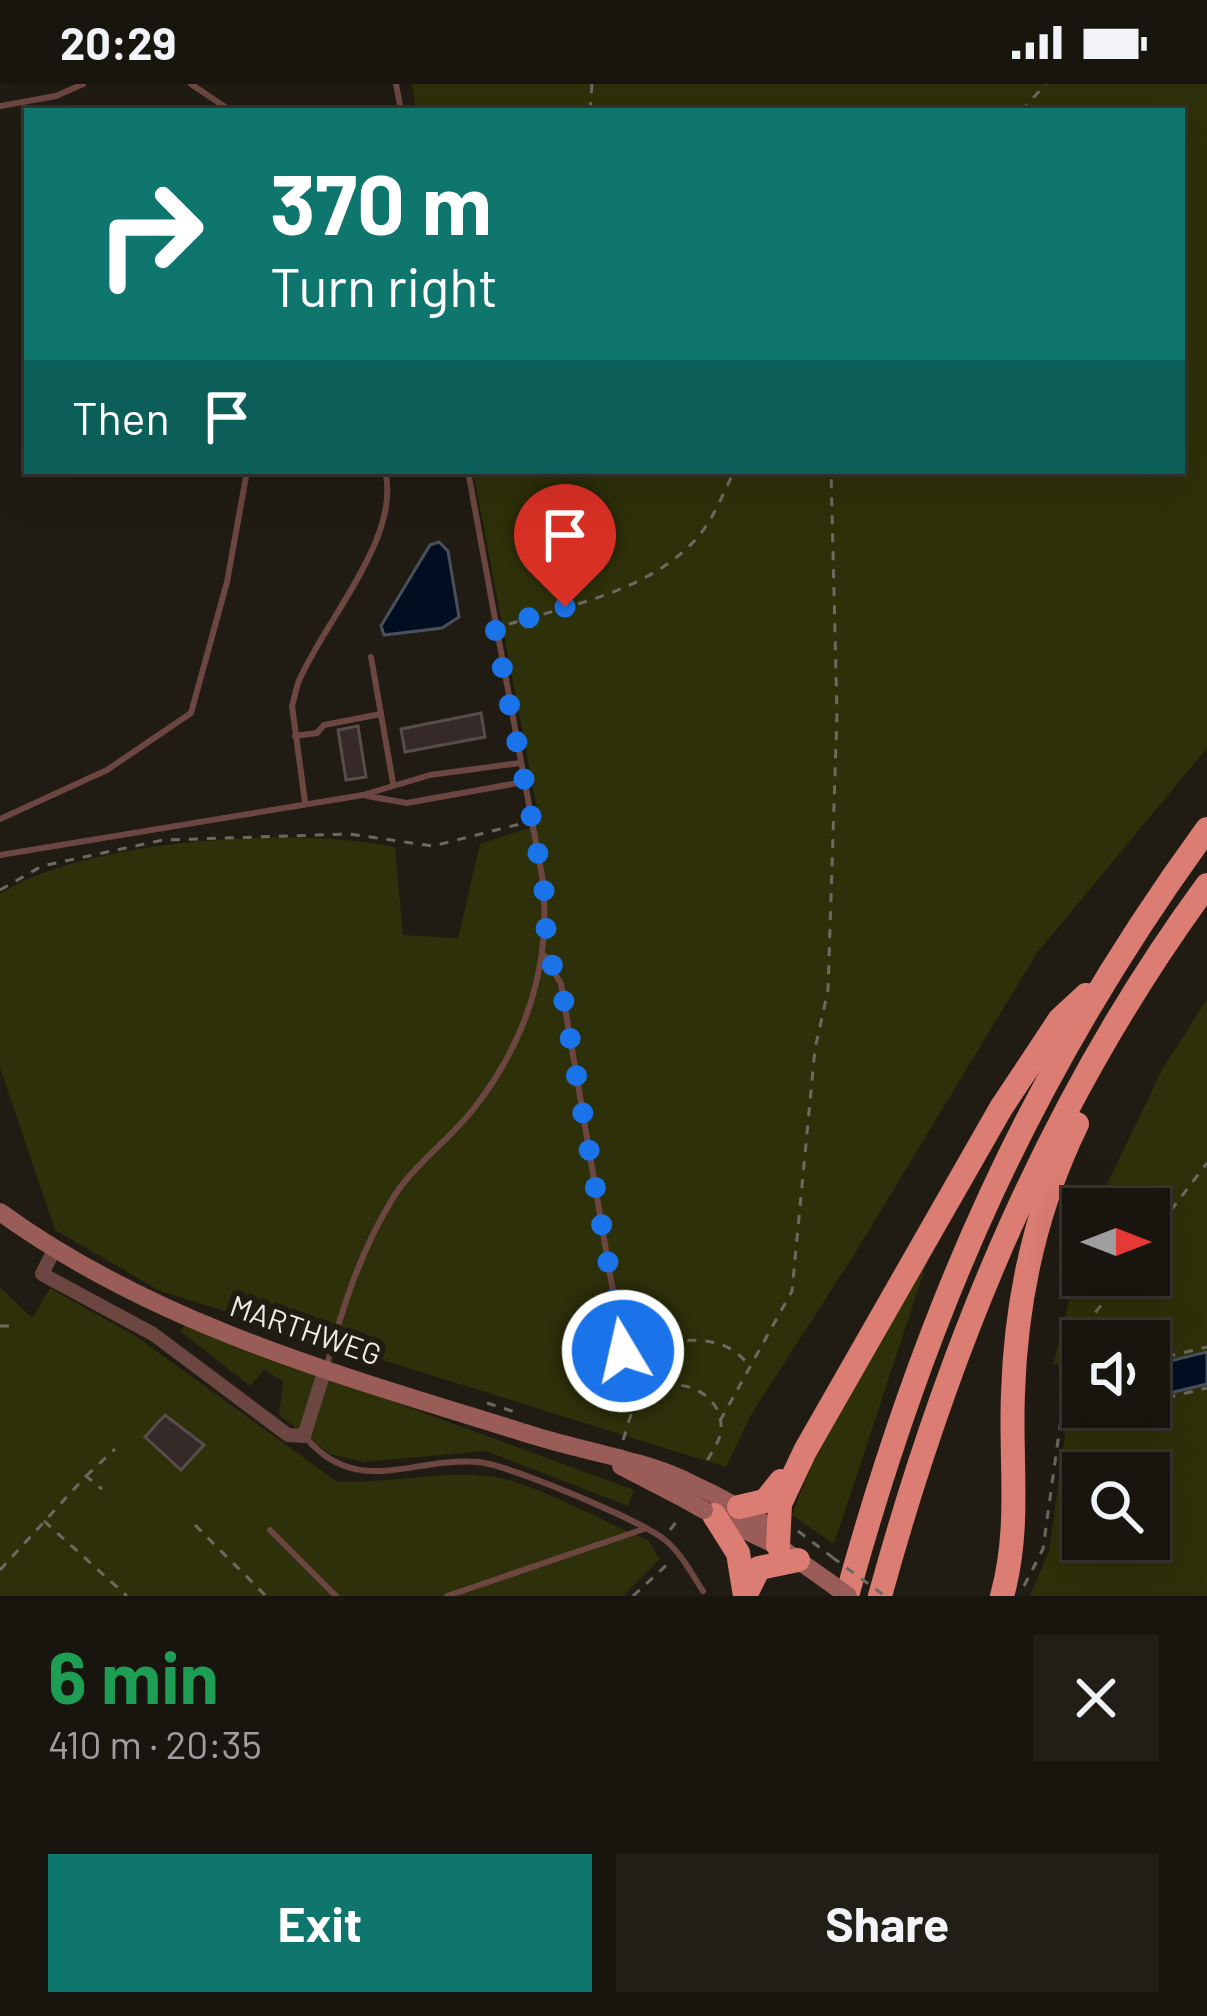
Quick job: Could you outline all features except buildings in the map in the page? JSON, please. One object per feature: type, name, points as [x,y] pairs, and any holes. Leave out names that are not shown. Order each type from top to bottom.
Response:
[{"type":"highway","points":[[840,1591],[946,1289],[1039,1091],[1106,977],[1207,830]]},
{"type":"highway","points":[[882,1596],[928,1432],[1019,1202],[1105,1041],[1207,885]]},
{"type":"highway","points":[[745,1596],[759,1568],[788,1553],[780,1504],[805,1450],[1001,1108],[1060,1019],[1106,977]]},
{"type":"highway","points":[[1011,1595],[1014,1369],[1026,1271],[1054,1174],[1093,1093],[1105,1041]]},
{"type":"highway","points":[[739,1507],[769,1498],[805,1450]]},
{"type":"highway","points":[[710,1506],[738,1553],[745,1596]]},
{"type":"main road","name":"MARTHWEG","points":[[0,1212],[54,1250],[176,1314],[325,1369],[611,1460],[644,1464],[788,1553],[840,1591]]},
{"type":"main road","name":"MARTHWEG","points":[[710,1506],[739,1507],[758,1518],[788,1553]]},
{"type":"street","points":[[54,1250],[43,1274],[153,1334],[288,1435],[304,1436],[325,1369]]},
{"type":"lane","points":[[0,106],[56,96],[83,84]]},
{"type":"lane","points":[[191,84],[227,108]]},
{"type":"lane","points":[[0,819],[107,770],[191,713],[227,582],[246,474]]},
{"type":"lane","points":[[304,802],[292,706],[298,683],[387,515],[390,495],[386,474]]},
{"type":"lane","points":[[325,1369],[354,1278],[384,1213],[392,1198],[475,1108],[508,1054],[545,956],[548,919],[469,474]]},
{"type":"lane","points":[[371,657],[393,783]]},
{"type":"lane","points":[[295,736],[317,733],[324,724],[381,714]]},
{"type":"lane","points":[[0,855],[363,795],[393,783],[520,763]]},
{"type":"lane","points":[[363,795],[407,803],[523,782]]},
{"type":"lane","points":[[545,956],[561,984],[623,1351]]},
{"type":"lane","points":[[304,1436],[323,1458],[340,1468],[365,1471],[478,1462],[517,1471],[664,1538],[703,1592]]},
{"type":"lane","points":[[447,1596],[644,1529]]},
{"type":"lane","points":[[270,1530],[336,1596]]},
{"type":"path","points":[[1025,108],[1046,84]]},
{"type":"path","points":[[495,628],[600,596],[649,575],[697,538],[732,474]]},
{"type":"path","points":[[720,1421],[792,1291],[815,1049],[828,990],[837,713],[832,474]]},
{"type":"path","points":[[0,890],[42,866],[163,840],[349,834],[433,846],[531,821]]},
{"type":"path","points":[[1170,1211],[1207,1163]]},
{"type":"path","points":[[0,1326],[9,1326]]},
{"type":"path","points":[[623,1351],[718,1339],[737,1349],[752,1368]]},
{"type":"path","points":[[1170,1356],[1207,1347]]},
{"type":"path","points":[[641,1348],[680,1385],[705,1393],[720,1421],[721,1435],[705,1465]]},
{"type":"path","points":[[622,1442],[636,1404],[651,1390],[680,1385]]},
{"type":"path","points":[[1170,1397],[1207,1388]]},
{"type":"path","points":[[475,1400],[529,1416]]},
{"type":"path","points":[[1011,1595],[1043,1549],[1062,1404]]},
{"type":"path","points":[[0,1570],[115,1448]]},
{"type":"path","points":[[86,1476],[102,1489]]},
{"type":"path","points":[[664,1538],[680,1517]]},
{"type":"path","points":[[44,1521],[127,1596]]},
{"type":"path","points":[[195,1525],[266,1596]]},
{"type":"path","points":[[632,1596],[678,1554]]},
{"type":"path","points":[[832,1557],[882,1596]]},
{"type":"green space","points":[[412,84],[1207,84],[1207,748],[1037,953],[752,1413],[726,1467],[160,1291],[55,1230],[0,1068],[0,894],[37,875],[136,849],[249,838],[353,841],[395,847],[403,935],[458,938],[480,844],[540,824],[474,474],[1185,474],[1185,108],[416,108]]},
{"type":"green space","points":[[1207,999],[1207,1352],[1170,1361],[1170,1320],[1064,1320],[1070,1296],[1170,1296],[1170,1188],[1105,1188],[1162,1070]]},
{"type":"green space","points":[[932,1247],[834,1544],[792,1515],[812,1463]]},
{"type":"green space","points":[[0,1287],[32,1318],[50,1288],[137,1337],[336,1481],[469,1475],[512,1481],[648,1540],[660,1559],[623,1596],[0,1596]]},
{"type":"green space","points":[[185,1325],[634,1490],[628,1506],[486,1451],[364,1462],[330,1454],[279,1415],[283,1381],[264,1370],[250,1386],[180,1331]]},
{"type":"green space","points":[[1062,1329],[1062,1365],[1053,1364]]},
{"type":"green space","points":[[1207,1384],[1207,1596],[1030,1596],[1049,1551],[1062,1457],[1062,1560],[1170,1560],[1170,1452],[1063,1452],[1066,1428],[1170,1428],[1170,1393]]},
{"type":"water","points":[[439,542],[448,551],[459,617],[442,628],[384,635],[381,626],[430,545]]},
{"type":"water","points":[[1207,1352],[1207,1384],[1170,1393],[1170,1361]]},
{"type":"route","points":[[565,607],[495,628],[542,876],[548,919],[545,956],[561,984],[623,1351]]}]
